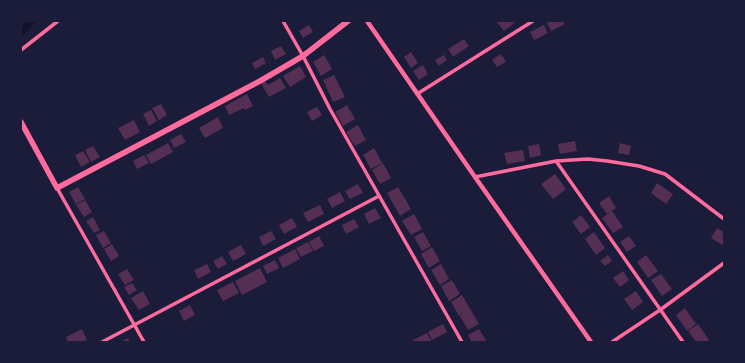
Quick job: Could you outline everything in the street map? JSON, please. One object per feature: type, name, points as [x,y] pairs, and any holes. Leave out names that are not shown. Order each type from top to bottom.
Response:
[{"type":"main road","points":[[21,122],[57,188],[260,81],[303,56],[348,21]]},
{"type":"street","points":[[21,50],[58,21]]},
{"type":"street","points":[[282,21],[303,56],[330,109],[460,341]]},
{"type":"street","points":[[367,21],[591,342]]},
{"type":"street","points":[[417,94],[533,21]]},
{"type":"street","points":[[475,177],[556,160],[588,159],[639,166],[665,174],[724,219]]},
{"type":"street","points":[[556,160],[683,342]]},
{"type":"street","points":[[57,188],[144,342]]},
{"type":"street","points":[[102,342],[379,196]]},
{"type":"street","points":[[612,342],[660,310],[724,263]]},
{"type":"building","points":[[496,21],[517,21],[504,31]]},
{"type":"building","points":[[550,21],[563,21],[565,24],[551,31],[547,23]]},
{"type":"building","points":[[309,25],[313,32],[303,38],[299,31]]},
{"type":"building","points":[[544,25],[548,33],[534,40],[530,32]]},
{"type":"building","points":[[464,39],[469,46],[453,57],[448,49]]},
{"type":"building","points":[[281,46],[286,54],[275,60],[271,51]]},
{"type":"building","points":[[411,52],[418,63],[411,68],[404,57]]},
{"type":"building","points":[[501,54],[506,62],[497,67],[492,60]]},
{"type":"building","points":[[324,55],[332,69],[321,76],[313,62]]},
{"type":"building","points":[[444,55],[447,60],[439,66],[435,60]]},
{"type":"building","points":[[263,57],[266,63],[255,69],[252,63]]},
{"type":"building","points":[[423,65],[428,74],[419,80],[413,71]]},
{"type":"building","points":[[300,66],[306,77],[290,87],[283,76]]},
{"type":"building","points":[[334,75],[345,97],[333,102],[323,80]]},
{"type":"building","points":[[280,78],[286,88],[269,97],[261,83],[265,81],[268,85]]},
{"type":"building","points":[[247,94],[253,106],[245,110],[244,108],[229,115],[225,106]]},
{"type":"building","points":[[161,104],[167,115],[159,120],[152,108]]},
{"type":"building","points":[[347,105],[355,119],[343,126],[335,112]]},
{"type":"building","points":[[317,107],[322,115],[312,121],[307,112]]},
{"type":"building","points":[[151,110],[157,121],[149,126],[143,114]]},
{"type":"building","points":[[218,117],[223,128],[205,138],[199,128]]},
{"type":"building","points":[[134,120],[140,132],[125,140],[118,128]]},
{"type":"building","points":[[358,125],[366,140],[355,146],[346,132]]},
{"type":"building","points":[[181,134],[186,142],[174,148],[170,140]]},
{"type":"building","points":[[575,141],[577,151],[560,154],[558,144]]},
{"type":"building","points":[[168,143],[173,152],[151,164],[146,155]]},
{"type":"building","points":[[620,143],[631,146],[629,155],[618,153]]},
{"type":"building","points":[[539,144],[541,155],[530,158],[528,146]]},
{"type":"building","points":[[93,146],[100,157],[91,162],[85,150]]},
{"type":"building","points":[[374,148],[382,163],[371,169],[363,155]]},
{"type":"building","points":[[523,150],[525,161],[507,164],[504,153]]},
{"type":"building","points":[[83,151],[90,162],[81,167],[75,155]]},
{"type":"building","points":[[144,155],[149,163],[137,169],[133,161]]},
{"type":"building","points":[[383,163],[391,178],[380,184],[372,170]]},
{"type":"building","points":[[555,174],[566,189],[553,199],[541,184]]},
{"type":"building","points":[[657,183],[673,194],[666,204],[651,193]]},
{"type":"building","points":[[358,184],[363,193],[350,199],[345,191]]},
{"type":"building","points":[[78,187],[85,199],[76,204],[69,192]]},
{"type":"building","points":[[398,187],[411,209],[400,216],[387,193]]},
{"type":"building","points":[[340,192],[345,201],[332,208],[327,199]]},
{"type":"building","points":[[609,196],[616,208],[607,214],[599,203]]},
{"type":"building","points":[[85,200],[92,212],[84,217],[76,205]]},
{"type":"building","points":[[320,205],[324,214],[308,222],[303,213]]},
{"type":"building","points":[[375,208],[381,218],[369,224],[364,214]]},
{"type":"building","points":[[612,211],[623,227],[613,233],[602,218]]},
{"type":"building","points":[[414,214],[422,229],[411,235],[402,221]]},
{"type":"building","points":[[581,215],[590,227],[581,234],[572,222]]},
{"type":"building","points":[[93,217],[100,230],[94,233],[86,221]]},
{"type":"building","points":[[292,218],[297,227],[284,234],[279,225]]},
{"type":"building","points":[[354,219],[359,227],[346,234],[342,225]]},
{"type":"building","points":[[717,228],[724,232],[724,246],[711,238]]},
{"type":"building","points":[[104,231],[111,243],[103,248],[96,235]]},
{"type":"building","points":[[271,231],[276,239],[263,246],[259,237]]},
{"type":"building","points":[[423,232],[431,246],[422,251],[414,237]]},
{"type":"building","points":[[594,232],[605,248],[596,255],[585,239]]},
{"type":"building","points":[[319,236],[324,246],[314,251],[309,242]]},
{"type":"building","points":[[629,236],[636,246],[627,252],[620,242]]},
{"type":"building","points":[[308,242],[313,251],[301,257],[296,248]]},
{"type":"building","points":[[112,244],[119,256],[111,261],[104,249]]},
{"type":"building","points":[[241,245],[246,254],[233,261],[228,252]]},
{"type":"building","points":[[432,247],[440,261],[429,268],[421,254]]},
{"type":"building","points":[[295,249],[300,259],[283,268],[278,258]]},
{"type":"building","points":[[608,255],[612,261],[605,266],[600,261]]},
{"type":"building","points":[[646,255],[658,271],[648,278],[637,262]]},
{"type":"building","points":[[222,256],[227,264],[218,269],[213,261]]},
{"type":"building","points":[[275,260],[279,268],[267,274],[263,266]]},
{"type":"building","points":[[207,264],[211,272],[198,279],[194,270]]},
{"type":"building","points":[[441,264],[449,279],[440,285],[431,270]]},
{"type":"building","points":[[260,268],[267,282],[242,295],[235,281]]},
{"type":"building","points":[[127,269],[134,280],[125,285],[118,274]]},
{"type":"building","points":[[623,271],[629,280],[620,287],[613,278]]},
{"type":"building","points":[[661,274],[672,289],[662,296],[651,280]]},
{"type":"building","points":[[452,280],[460,294],[449,301],[441,286]]},
{"type":"building","points":[[233,282],[239,293],[223,301],[217,290]]},
{"type":"building","points":[[132,283],[137,290],[129,295],[124,287]]},
{"type":"building","points":[[143,291],[150,304],[139,310],[131,298]]},
{"type":"building","points":[[636,291],[643,302],[632,310],[624,299]]},
{"type":"building","points":[[462,295],[479,324],[468,330],[460,316],[465,312],[459,316],[451,302]]},
{"type":"building","points":[[190,305],[195,315],[184,321],[179,311]]},
{"type":"building","points":[[685,308],[696,324],[687,331],[676,315]]},
{"type":"building","points":[[443,324],[447,332],[432,340],[428,332]]},
{"type":"building","points":[[698,324],[709,340],[707,342],[696,342],[688,331]]},
{"type":"building","points":[[82,329],[87,340],[82,342],[68,342],[66,337]]},
{"type":"building","points":[[479,329],[487,342],[472,342],[468,335]]},
{"type":"building","points":[[427,333],[431,341],[429,342],[409,342]]},
{"type":"building","points":[[128,338],[130,342],[120,342]]},
{"type":"waterway","points":[[21,33],[32,21]]}]
